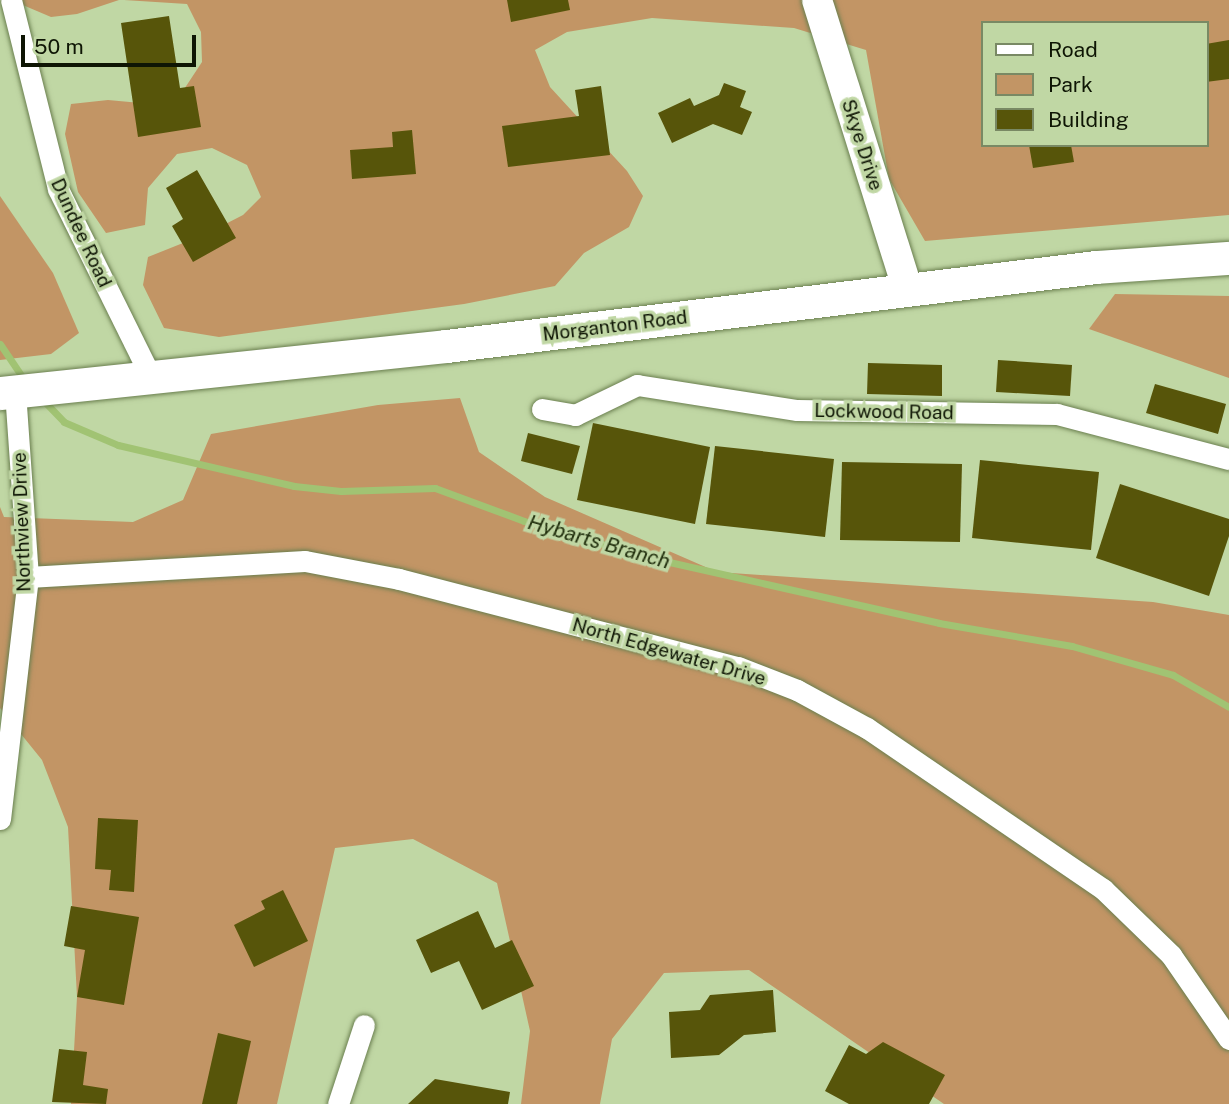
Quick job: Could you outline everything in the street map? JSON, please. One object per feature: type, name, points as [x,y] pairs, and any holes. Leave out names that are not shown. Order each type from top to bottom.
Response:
[{"type":"main road","name":"Morganton Road","points":[[8,392],[1176,259],[1229,258]]},
{"type":"street","name":"Dundee Road","points":[[11,0],[58,189],[151,377]]},
{"type":"street","name":"Skye Drive","points":[[817,0],[908,290]]},
{"type":"street","name":"Lockwood Road","points":[[542,409],[575,415],[637,385],[797,411],[1056,414],[1229,459]]},
{"type":"street","name":"Northview Drive","points":[[0,820],[28,578],[8,392]]},
{"type":"street","name":"North Edgewater Drive","points":[[28,578],[305,561],[399,579],[750,672],[797,690],[867,728],[1103,889],[1171,955],[1229,1039]]},
{"type":"street","points":[[338,1104],[364,1025]]},
{"type":"green space","points":[[11,0],[119,0],[77,14],[51,17]]},
{"type":"green space","points":[[124,0],[1229,0],[1229,215],[925,241],[889,179],[866,50],[794,28],[652,18],[567,32],[535,50],[550,87],[627,171],[643,196],[629,227],[584,253],[555,286],[464,304],[219,337],[164,328],[143,285],[148,257],[208,233],[243,215],[261,197],[247,165],[212,148],[177,154],[148,188],[145,225],[106,233],[78,192],[65,134],[71,104],[108,100],[173,106],[202,62],[201,32],[187,4]]},
{"type":"green space","points":[[0,196],[53,273],[79,333],[51,354],[0,360]]},
{"type":"green space","points":[[1115,294],[1229,296],[1229,378],[1089,329]]},
{"type":"green space","points":[[460,398],[479,452],[545,497],[717,572],[1153,602],[1229,615],[1229,1104],[944,1104],[749,970],[664,973],[612,1039],[600,1104],[521,1104],[530,1031],[497,883],[413,839],[335,848],[277,1104],[71,1104],[77,997],[68,827],[42,760],[0,708],[0,507],[4,517],[133,522],[183,500],[211,434],[378,405]]},
{"type":"building","points":[[507,0],[568,0],[570,10],[511,22]]},
{"type":"building","points":[[169,16],[180,88],[194,86],[201,127],[138,137],[121,23]]},
{"type":"building","points":[[1229,40],[1229,79],[1208,82],[1208,44]]},
{"type":"building","points":[[724,83],[746,91],[740,107],[752,112],[742,135],[713,124],[672,143],[658,113],[690,98],[694,106],[719,95]]},
{"type":"building","points":[[601,86],[610,155],[508,167],[502,126],[579,116],[575,90]]},
{"type":"building","points":[[412,130],[416,174],[352,179],[350,150],[393,147],[392,132]]},
{"type":"building","points":[[1029,147],[1071,147],[1074,162],[1033,168]]},
{"type":"building","points":[[197,170],[236,238],[193,262],[172,226],[183,219],[166,188]]},
{"type":"building","points":[[998,360],[1072,365],[1070,396],[996,392]]},
{"type":"building","points":[[868,363],[942,365],[942,396],[867,394]]},
{"type":"building","points":[[1155,384],[1226,404],[1218,434],[1146,413]]},
{"type":"building","points":[[593,423],[710,447],[695,524],[577,500]]},
{"type":"building","points":[[528,433],[580,446],[572,474],[521,461]]},
{"type":"building","points":[[715,446],[834,459],[825,537],[706,524]]},
{"type":"building","points":[[980,460],[1099,472],[1091,550],[972,538]]},
{"type":"building","points":[[842,462],[962,464],[960,542],[840,540]]},
{"type":"building","points":[[1120,484],[1229,519],[1229,536],[1209,596],[1096,558]]},
{"type":"building","points":[[98,818],[138,820],[134,892],[109,890],[111,870],[95,869]]},
{"type":"building","points":[[283,890],[308,941],[254,967],[234,925],[265,909],[261,901]]},
{"type":"building","points":[[71,906],[139,917],[124,1005],[77,997],[85,950],[64,946]]},
{"type":"building","points":[[478,911],[495,948],[512,940],[534,986],[482,1010],[459,961],[431,973],[416,940]]},
{"type":"building","points":[[773,990],[776,1032],[744,1035],[719,1055],[671,1058],[669,1012],[700,1010],[710,995]]},
{"type":"building","points":[[218,1033],[251,1041],[237,1104],[202,1104]]},
{"type":"building","points":[[883,1042],[945,1075],[929,1104],[849,1104],[825,1091],[849,1045],[866,1054]]},
{"type":"building","points":[[59,1049],[87,1052],[83,1085],[108,1089],[106,1104],[52,1102]]},
{"type":"building","points":[[435,1079],[510,1092],[508,1104],[408,1104]]},
{"type":"waterway","name":"Hybarts Branch","points":[[0,344],[25,381]]},
{"type":"waterway","name":"Hybarts Branch","points":[[43,400],[64,422],[118,445],[294,486],[341,491],[435,488],[524,521],[647,557],[939,623],[1072,646],[1173,675],[1229,707]]}]
